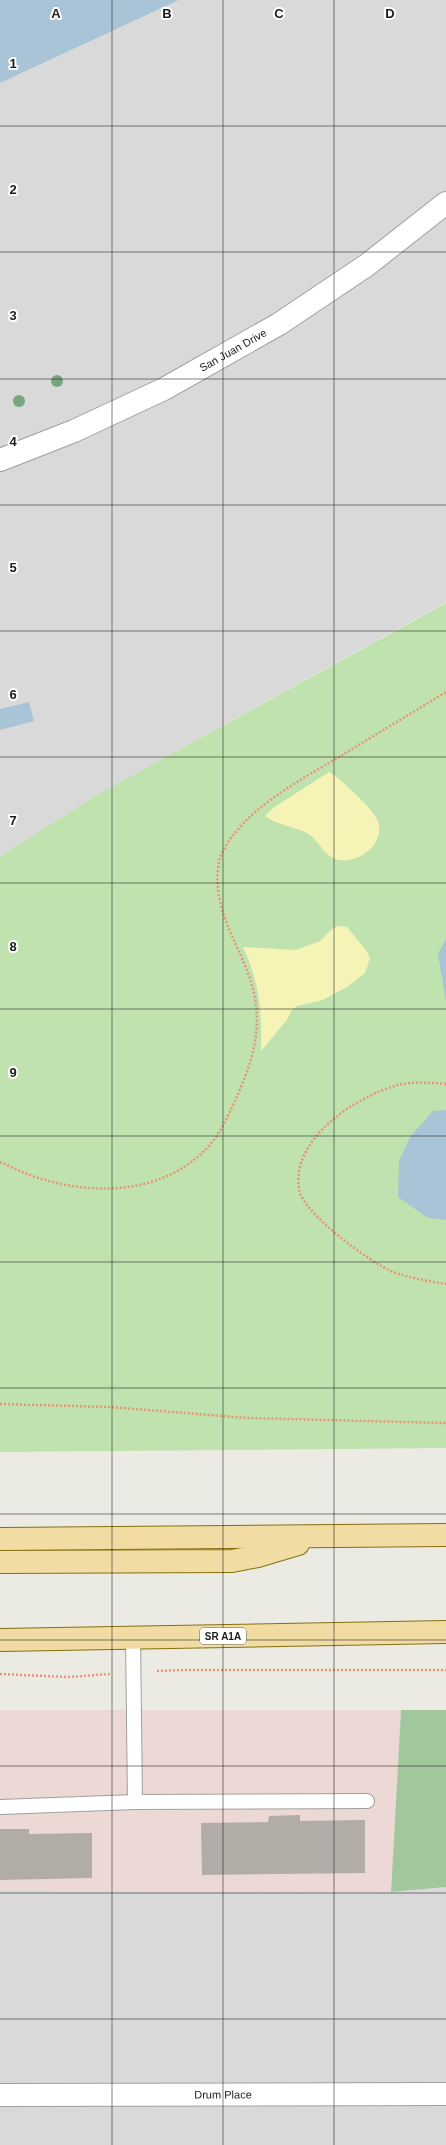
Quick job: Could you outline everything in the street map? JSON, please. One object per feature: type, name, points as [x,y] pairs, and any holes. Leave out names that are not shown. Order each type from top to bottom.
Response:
[{"type":"main road","points":[[0,1539],[446,1535]]},
{"type":"main road","points":[[0,1562],[232,1561],[258,1556],[322,1537]]},
{"type":"main road","name":"SR A1A","points":[[0,1640],[446,1632]]},
{"type":"street","name":"San Juan Drive","points":[[0,460],[74,431],[164,389],[273,327],[367,265],[446,203]]},
{"type":"street","name":"Drum Place","points":[[0,2095],[446,2094]]},
{"type":"lane","points":[[133,1638],[132,1673],[134,1802]]},
{"type":"lane","points":[[0,1807],[134,1802],[367,1801]]},
{"type":"path","points":[[0,1162],[41,1179],[81,1188],[118,1189],[149,1184],[184,1167],[207,1148],[227,1119],[248,1071],[258,1034],[256,1004],[249,974],[222,909],[217,883],[220,855],[235,830],[284,790],[446,692]]},
{"type":"path","points":[[446,1084],[424,1082],[398,1085],[374,1094],[354,1105],[330,1122],[308,1146],[302,1160],[298,1176],[299,1190],[304,1203],[320,1220],[376,1264],[416,1279],[446,1284]]},
{"type":"path","points":[[0,1404],[110,1407],[247,1418],[446,1423]]},
{"type":"path","points":[[0,1674],[68,1677],[180,1670],[446,1670]]},
{"type":"shaded area","points":[[179,0],[446,0],[446,602],[102,792],[0,856],[0,83]]},
{"type":"shaded area","points":[[0,1710],[401,1710],[391,1892],[0,1890]]},
{"type":"shaded area","points":[[446,1887],[446,2145],[0,2145],[0,1890],[391,1892]]},
{"type":"green space","points":[[446,603],[446,1448],[0,1452],[0,856],[102,792]]},
{"type":"green space","points":[[401,1710],[446,1710],[446,1887],[391,1892]]},
{"type":"sand","points":[[329,772],[349,788],[365,804],[377,819],[379,824],[379,832],[373,846],[361,856],[354,859],[334,859],[307,833],[265,816],[273,808]]},
{"type":"sand","points":[[339,926],[347,927],[366,950],[370,958],[365,973],[347,987],[323,1000],[297,1006],[292,1010],[287,1020],[261,1051],[259,998],[249,960],[243,947],[296,950],[320,941],[333,928]]},
{"type":"water","points":[[0,0],[179,0],[0,83]]},
{"type":"water","points":[[29,702],[34,721],[0,730],[0,709]]},
{"type":"water","points":[[446,939],[446,1002],[438,954]]},
{"type":"water","points":[[446,1110],[446,1220],[428,1218],[398,1197],[399,1161],[410,1137],[433,1111]]},
{"type":"building","points":[[300,1815],[300,1821],[365,1820],[365,1873],[202,1875],[201,1823],[268,1822],[269,1816]]},
{"type":"building","points":[[0,1829],[29,1829],[29,1834],[92,1833],[92,1878],[0,1880]]}]
